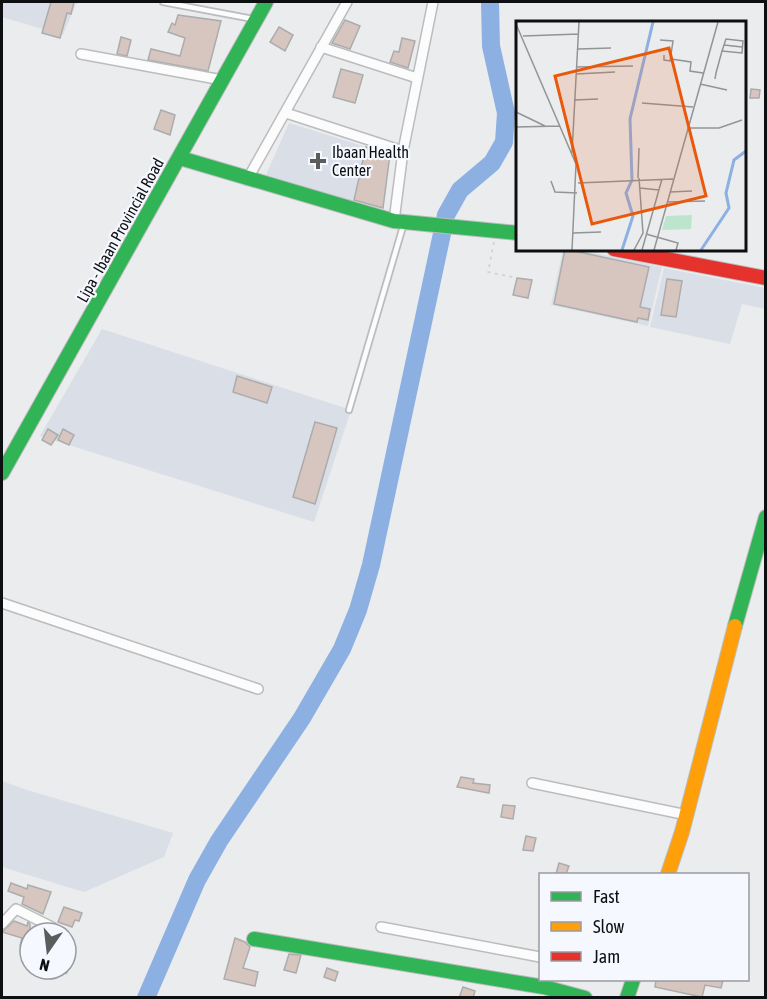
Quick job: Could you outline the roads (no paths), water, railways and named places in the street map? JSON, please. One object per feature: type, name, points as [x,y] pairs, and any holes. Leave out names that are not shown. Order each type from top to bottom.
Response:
[{"type":"main road","name":"Lipa - Ibaan Provincial Road","points":[[4,465],[180,158],[266,2]]},
{"type":"main road","points":[[180,158],[247,180],[399,222],[516,232]]},
{"type":"main road","points":[[619,250],[765,278]]},
{"type":"main road","points":[[668,873],[687,815],[740,606],[765,518]]},
{"type":"main road","points":[[254,939],[457,972],[573,993],[585,998]]},
{"type":"main road","points":[[627,998],[633,981]]},
{"type":"street","points":[[247,180],[347,2]]},
{"type":"street","points":[[399,222],[403,151],[433,2]]},
{"type":"street","points":[[321,47],[417,78]]},
{"type":"street","points":[[81,54],[222,80]]},
{"type":"street","points":[[286,112],[403,151]]},
{"type":"street","points":[[2,603],[258,690]]},
{"type":"street","points":[[532,783],[687,815]]},
{"type":"street","points":[[2,922],[16,909],[46,921]]},
{"type":"street","points":[[381,927],[539,957]]},
{"type":"lane","points":[[163,2],[255,19]]},
{"type":"lane","points":[[349,410],[399,222]]},
{"type":"waterway","points":[[146,998],[197,880],[219,841],[302,718],[342,649],[358,610],[371,565],[446,215],[460,190],[492,163],[504,142],[506,113],[491,46],[490,2]]},
{"type":"place","name":"Ibaan Health Center","points":[[318,161]]}]
